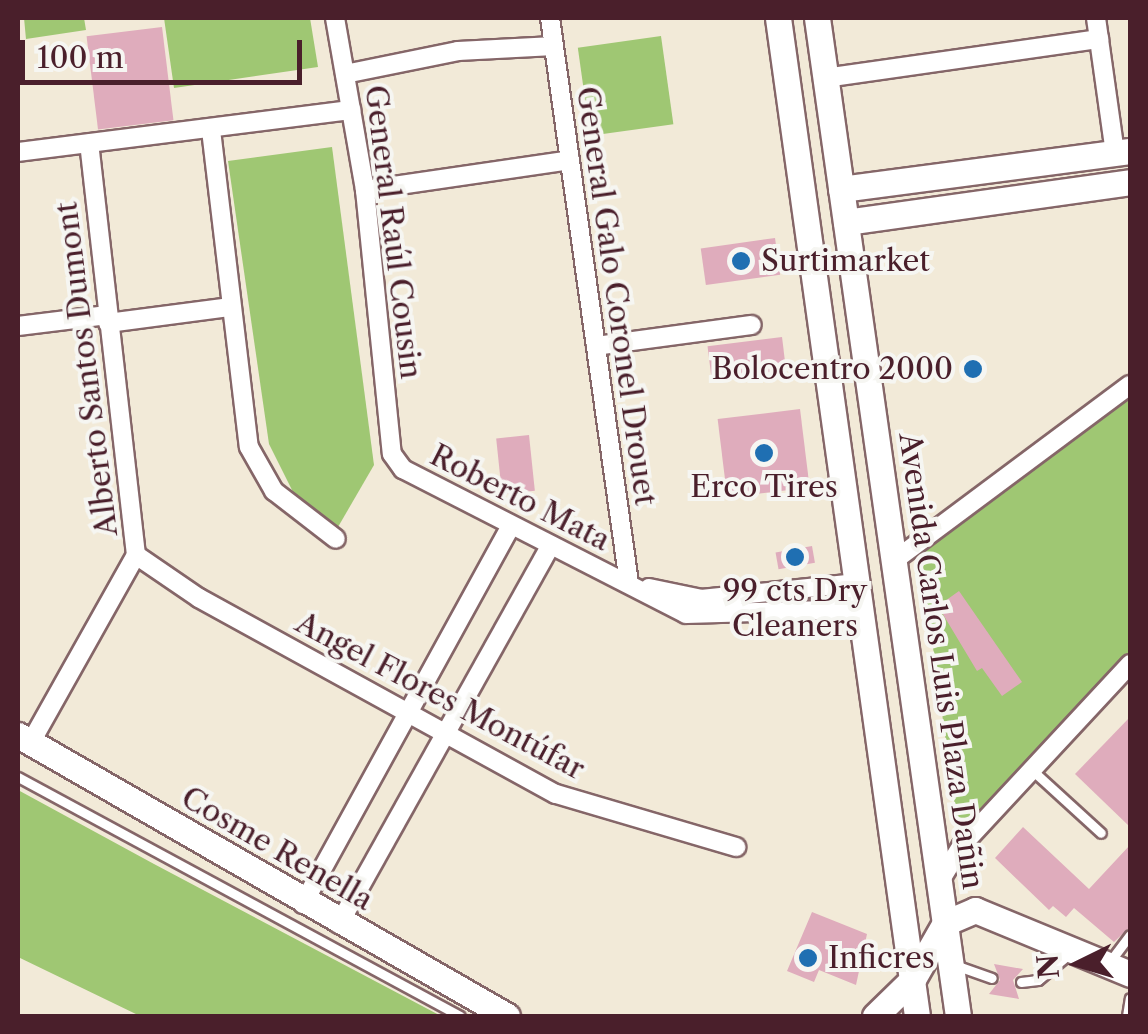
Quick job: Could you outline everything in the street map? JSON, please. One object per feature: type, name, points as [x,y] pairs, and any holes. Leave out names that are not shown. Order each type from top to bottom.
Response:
[{"type":"main road","points":[[778,18],[916,1016]]},
{"type":"main road","name":"Avenida Carlos Luis Plaza Dañin","points":[[817,18],[958,1016]]},
{"type":"main road","points":[[841,189],[1123,152]]},
{"type":"main road","points":[[846,222],[1130,182]]},
{"type":"main road","name":"Cosme Renella","points":[[24,738],[303,904],[507,1016]]},
{"type":"main road","points":[[875,1016],[913,980],[945,923],[961,912],[988,912],[1120,969]]},
{"type":"street","name":"General Raúl Cousin","points":[[334,18],[365,190],[392,454]]},
{"type":"street","name":"General Galo Coronel Drouet","points":[[550,18],[629,582]]},
{"type":"street","points":[[1096,18],[1123,152]]},
{"type":"street","points":[[825,78],[1099,39]]},
{"type":"street","points":[[345,74],[458,51],[554,46]]},
{"type":"street","points":[[18,152],[351,110]]},
{"type":"street","points":[[210,130],[249,447],[283,501],[336,539]]},
{"type":"street","name":"Alberto Santos Dumont","points":[[24,738],[136,555],[88,144]]},
{"type":"street","points":[[365,190],[570,160]]},
{"type":"street","points":[[18,326],[229,308]]},
{"type":"street","points":[[596,346],[752,325]]},
{"type":"street","points":[[895,560],[1130,385]]},
{"type":"street","name":"Roberto Mata","points":[[392,454],[415,478],[629,582],[673,609],[701,616],[861,610]]},
{"type":"street","points":[[303,904],[511,526]]},
{"type":"street","points":[[339,924],[551,545]]},
{"type":"street","name":"Angel Flores Montúfar","points":[[136,555],[199,598],[444,736],[556,794],[736,847]]},
{"type":"street","name":"Roberto Mata","points":[[629,582],[701,599],[857,582]]},
{"type":"street","points":[[940,881],[962,844],[1130,664]]},
{"type":"lane","points":[[1032,770],[1102,833]]},
{"type":"lane","points":[[18,778],[460,1016]]},
{"type":"lane","points":[[1120,969],[1130,935]]},
{"type":"lane","points":[[1021,982],[1038,980],[1075,949]]},
{"type":"lane","points":[[950,963],[992,978]]},
{"type":"lane","points":[[1127,1016],[1130,998]]},
{"type":"green space","points":[[24,18],[84,18],[86,30],[26,39]]},
{"type":"green space","points":[[164,18],[310,18],[318,67],[174,88]]},
{"type":"green space","points":[[661,36],[673,124],[590,136],[578,48]]},
{"type":"green space","points":[[332,147],[374,465],[338,527],[294,494],[269,444],[228,161]]},
{"type":"green space","points":[[1130,387],[1130,664],[960,844],[919,546]]},
{"type":"green space","points":[[18,790],[441,1016],[140,1016],[18,957]]},
{"type":"building","points":[[162,27],[173,120],[98,130],[87,36]]},
{"type":"building","name":"Surtimarket","points":[[775,238],[780,275],[706,285],[701,248]]},
{"type":"building","points":[[782,337],[786,370],[712,379],[708,346]]},
{"type":"building","name":"Erco Tires","points":[[800,409],[810,487],[727,498],[718,419]]},
{"type":"building","points":[[529,435],[535,491],[502,494],[496,438]]},
{"type":"building","name":"99 cts Dry Cleaners","points":[[812,546],[815,563],[779,569],[776,552]]},
{"type":"building","points":[[959,591],[1022,682],[1002,696],[982,668],[977,671],[938,606]]},
{"type":"building","points":[[1130,717],[1130,827],[1075,774]]},
{"type":"building","points":[[1023,827],[1089,889],[1130,845],[1130,927],[1114,942],[1074,908],[1066,917],[1053,906],[1049,910],[995,858]]},
{"type":"building","points":[[812,912],[867,934],[856,985],[819,970],[814,982],[787,971]]},
{"type":"building","points":[[994,964],[1023,969],[1013,980],[1019,999],[989,994],[1000,980]]},
{"type":"place","name":"Surtimarket","points":[[741,261]]},
{"type":"place","name":"Bolocentro 2000","points":[[973,369]]},
{"type":"place","name":"Erco Tires","points":[[764,453]]},
{"type":"place","name":"99 cts Dry Cleaners","points":[[795,557]]},
{"type":"place","name":"Inficres","points":[[808,958]]}]
